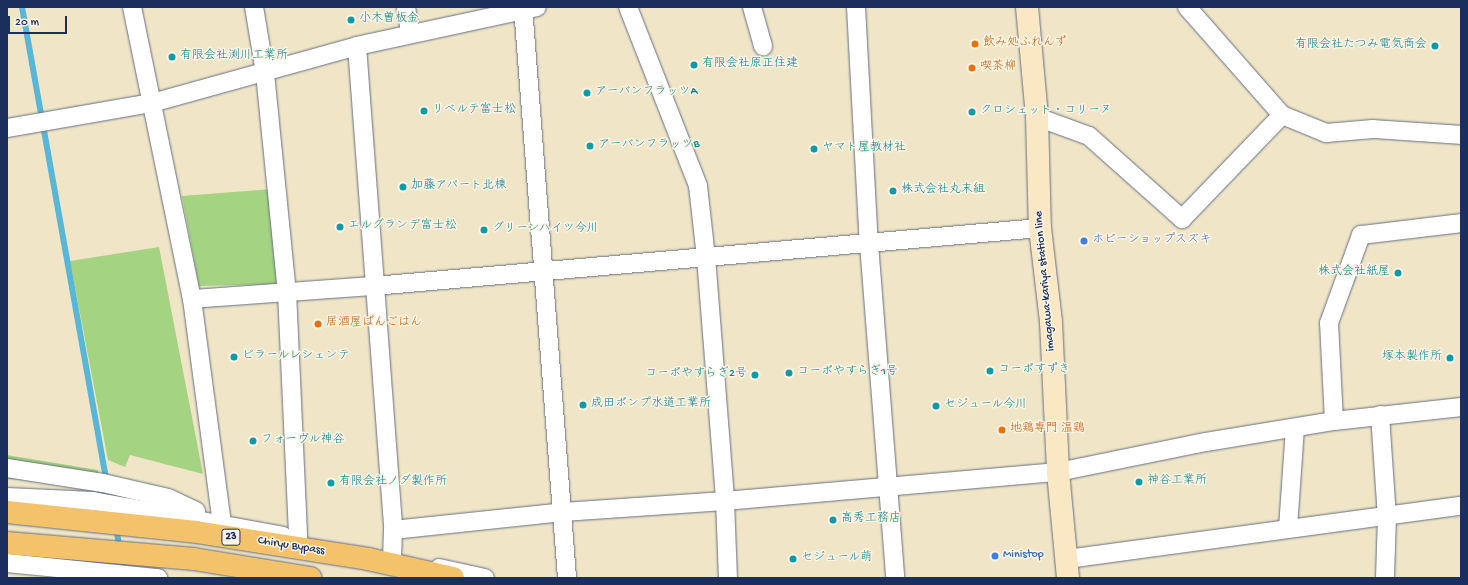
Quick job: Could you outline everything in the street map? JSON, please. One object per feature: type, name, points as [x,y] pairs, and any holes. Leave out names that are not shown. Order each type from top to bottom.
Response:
[{"type":"highway","name":"Chiryu Bypass","points":[[7,512],[196,532],[368,559],[453,578]]},
{"type":"highway","name":"23","points":[[7,542],[194,559],[310,578]]},
{"type":"main road","name":"imagawa-kariya station line","points":[[1027,7],[1038,117],[1040,228],[1050,322],[1058,472],[1068,568]]},
{"type":"street","points":[[132,7],[192,299],[222,523]]},
{"type":"street","points":[[254,7],[265,73],[287,292],[298,538]]},
{"type":"street","points":[[406,7],[410,33]]},
{"type":"street","points":[[628,7],[698,186],[706,257],[725,501],[728,578]]},
{"type":"street","points":[[752,7],[763,46]]},
{"type":"street","points":[[856,7],[869,244],[895,578]]},
{"type":"street","points":[[7,128],[152,103],[265,73],[357,46],[528,8],[542,271],[563,512],[567,578]]},
{"type":"street","points":[[1194,9],[1282,115],[1326,133],[1373,129],[1461,135]]},
{"type":"street","points":[[357,46],[392,530],[392,558]]},
{"type":"street","points":[[1038,117],[1089,136],[1182,219],[1282,115]]},
{"type":"street","points":[[1334,421],[1329,323],[1361,235],[1461,223]]},
{"type":"street","points":[[192,299],[374,286],[1040,228]]},
{"type":"street","points":[[392,530],[563,512],[889,488],[1058,472],[1206,442],[1334,421],[1461,407]]},
{"type":"street","points":[[1380,415],[1387,517],[1385,578]]},
{"type":"street","points":[[1288,528],[1295,428]]},
{"type":"street","points":[[7,468],[103,483],[168,498],[222,523]]},
{"type":"street","points":[[7,497],[93,501],[222,523],[485,578]]},
{"type":"street","points":[[1068,568],[1288,528],[1387,517],[1461,506]]},
{"type":"street","points":[[7,563],[158,578]]},
{"type":"green space","points":[[274,189],[284,284],[199,286],[182,196]]},
{"type":"green space","points":[[159,247],[203,474],[130,455],[125,467],[108,460],[70,261]]},
{"type":"green space","points":[[7,455],[98,470],[99,484],[7,479]]},
{"type":"waterway","points":[[22,7],[107,482]]},
{"type":"waterway","points":[[116,528],[124,572]]},
{"type":"place","name":"小木曽板金","points":[[351,20]]},
{"type":"place","name":"飲み処ふれんず","points":[[975,44]]},
{"type":"place","name":"有限会社たつみ電気商会","points":[[1435,46]]},
{"type":"place","name":"有限会社渕川工業所","points":[[172,57]]},
{"type":"place","name":"有限会社原正住建","points":[[694,65]]},
{"type":"place","name":"喫茶柳","points":[[972,68]]},
{"type":"place","name":"アーバンフラッツA","points":[[587,93]]},
{"type":"place","name":"リベルテ富士松","points":[[424,111]]},
{"type":"place","name":"クロシェット・コリーヌ","points":[[972,112]]},
{"type":"place","name":"アーバンフラッツB","points":[[590,146]]},
{"type":"place","name":"ヤマト屋教材社","points":[[814,149]]},
{"type":"place","name":"加藤アパート北棟","points":[[403,187]]},
{"type":"place","name":"株式会社丸末組","points":[[893,191]]},
{"type":"place","name":"エルグランデ富士松","points":[[340,227]]},
{"type":"place","name":"グリーンハイツ今川","points":[[484,230]]},
{"type":"place","name":"ホビーショップスズキ","points":[[1084,241]]},
{"type":"place","name":"株式会社紙屋","points":[[1398,273]]},
{"type":"place","name":"居酒屋ばんごはん","points":[[318,324]]},
{"type":"place","name":"ピラールレシェンテ","points":[[234,357]]},
{"type":"place","name":"塚本製作所","points":[[1450,358]]},
{"type":"place","name":"コーポすずき","points":[[990,371]]},
{"type":"place","name":"コーポやすらぎ1号","points":[[789,373]]},
{"type":"place","name":"コーポやすらぎ2号","points":[[755,375]]},
{"type":"place","name":"成田ポンプ水道工業所","points":[[583,405]]},
{"type":"place","name":"セジュール今川","points":[[936,406]]},
{"type":"place","name":"地鶏専門 温鶏","points":[[1002,430]]},
{"type":"place","name":"フォーヴル神谷","points":[[253,441]]},
{"type":"place","name":"神谷工業所","points":[[1139,482]]},
{"type":"place","name":"有限会社ノダ製作所","points":[[331,483]]},
{"type":"place","name":"高秀工務店","points":[[833,520]]},
{"type":"place","name":"Ministop","points":[[995,556]]},
{"type":"place","name":"セジュール萌","points":[[793,559]]}]
